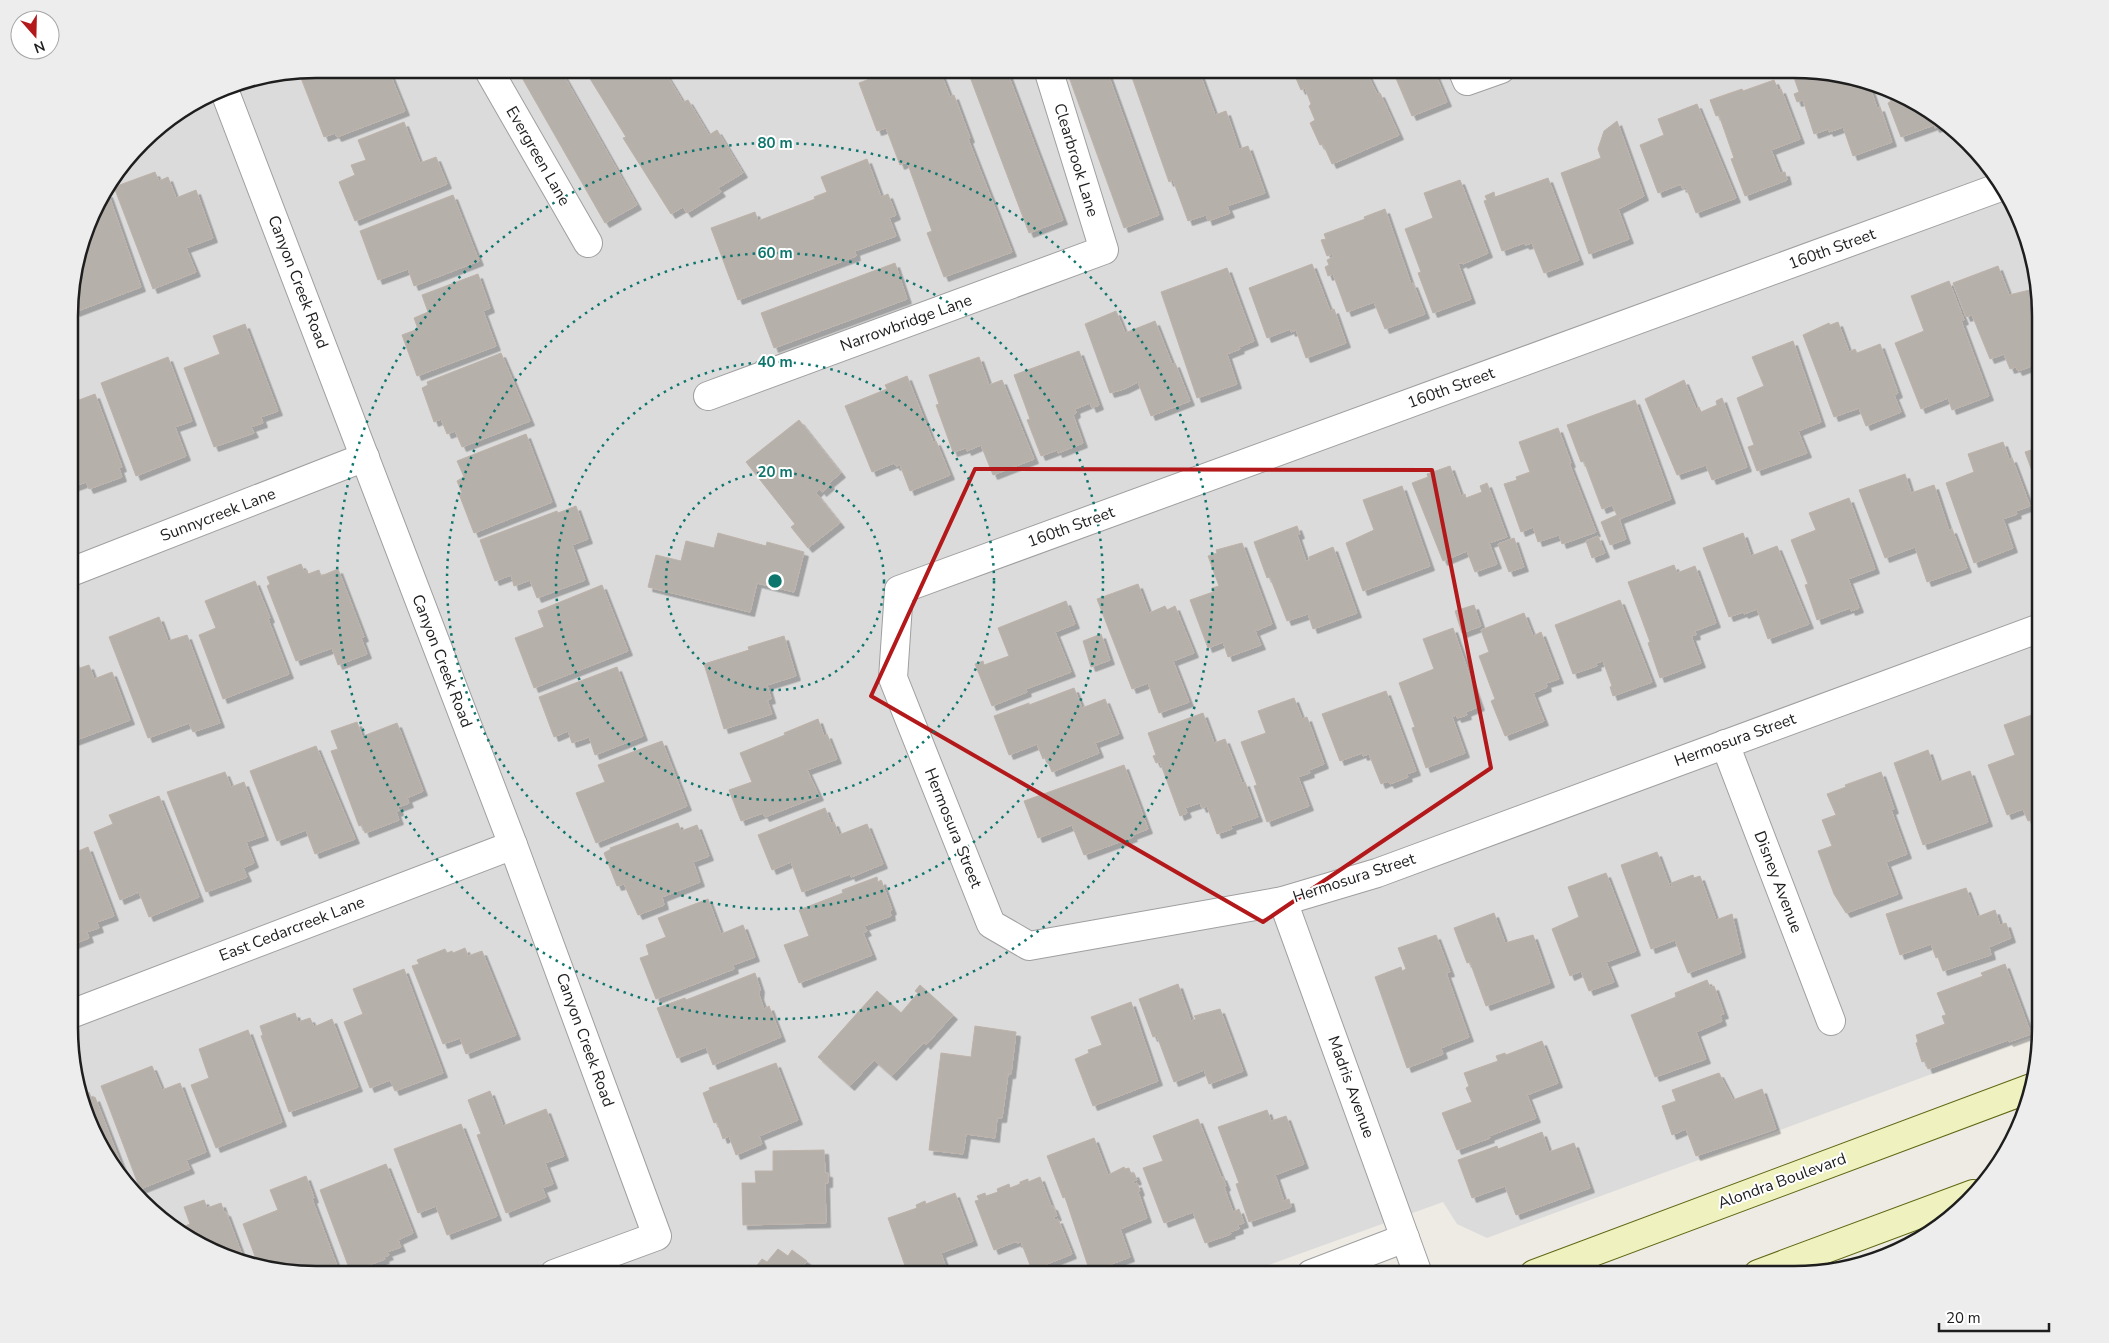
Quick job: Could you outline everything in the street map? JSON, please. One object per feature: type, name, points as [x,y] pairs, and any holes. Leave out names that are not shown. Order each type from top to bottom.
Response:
[{"type":"main road","name":"Alondra Boulevard","points":[[1555,1266],[2022,1091]]},
{"type":"main road","points":[[1780,1266],[1959,1199]]},
{"type":"street","name":"Evergreen Lane","points":[[493,78],[588,243]]},
{"type":"street","name":"Clearbrook Lane","points":[[1051,78],[1104,250]]},
{"type":"street","name":"Canyon Creek Road","points":[[226,95],[513,844],[657,1236],[576,1266]]},
{"type":"street","name":"160th Street","points":[[899,590],[1995,189]]},
{"type":"street","name":"Narrowbridge Lane","points":[[708,396],[1104,250]]},
{"type":"street","name":"Sunnycreek Lane","points":[[78,569],[365,457]]},
{"type":"street","name":"Hermosura Street","points":[[899,590],[893,678],[991,924],[1029,946],[1283,901],[1377,873],[2031,631]]},
{"type":"street","name":"Disney Avenue","points":[[1725,744],[1831,1021]]},
{"type":"street","name":"East Cedarcreek Lane","points":[[78,1011],[513,844]]},
{"type":"street","name":"Madris Avenue","points":[[1283,901],[1415,1266]]},
{"type":"street","points":[[1332,1266],[1405,1238]]},
{"type":"highlighted area","points":[[975,469],[1432,470],[1491,768],[1263,922],[871,696]]},
{"type":"shaded area","points":[[300,78],[1809,78],[1840,82],[1885,96],[1913,109],[1951,136],[1973,158],[2000,196],[2007,210],[2019,239],[2027,269],[2031,300],[2031,1037],[1487,1238],[1457,1224],[1443,1202],[1266,1266],[315,1266],[269,1261],[239,1253],[196,1234],[158,1207],[136,1185],[109,1147],[102,1133],[90,1104],[82,1074],[78,1043],[78,300],[82,269],[96,224],[109,196],[136,158],[158,136],[196,109],[210,102],[239,90],[269,82]]},
{"type":"building","points":[[301,78],[392,78],[405,111],[337,137],[335,133],[324,137]]},
{"type":"building","points":[[522,78],[565,78],[637,205],[605,223]]},
{"type":"building","points":[[590,78],[668,78],[683,102],[688,100],[709,135],[717,130],[743,173],[718,188],[721,192],[687,213],[683,207],[671,214],[623,138],[626,137]]},
{"type":"building","points":[[872,78],[943,78],[950,97],[954,95],[970,138],[968,139],[1012,252],[944,277],[927,233],[932,231],[907,162],[900,165],[886,128],[877,131],[859,83]]},
{"type":"building","points":[[970,78],[1009,78],[1063,220],[1029,233]]},
{"type":"building","points":[[1069,78],[1109,78],[1159,215],[1124,228]]},
{"type":"building","points":[[1132,78],[1201,78],[1215,115],[1226,111],[1239,149],[1248,146],[1265,193],[1227,206],[1230,213],[1208,221],[1206,215],[1188,221],[1173,180],[1169,182]]},
{"type":"building","points":[[1296,78],[1369,78],[1377,94],[1380,93],[1399,135],[1332,164],[1323,144],[1320,145],[1310,123],[1315,120],[1309,106],[1311,104],[1305,88],[1301,90]]},
{"type":"building","points":[[1396,78],[1437,78],[1447,102],[1412,116]]},
{"type":"building","points":[[1794,78],[1840,82],[1871,90],[1877,108],[1880,107],[1892,142],[1853,156],[1843,127],[1829,132],[1828,129],[1814,134],[1803,100],[1797,102],[1794,94],[1799,92]]},
{"type":"building","points":[[1774,80],[1778,90],[1781,89],[1800,139],[1771,150],[1780,173],[1785,172],[1787,180],[1745,196],[1731,159],[1734,158],[1719,115],[1716,116],[1710,100]]},
{"type":"building","points":[[1890,98],[1913,109],[1939,127],[1935,128],[1934,125],[1901,137],[1888,103],[1891,101]]},
{"type":"building","points":[[1697,104],[1736,198],[1696,213],[1686,187],[1682,188],[1681,184],[1658,193],[1640,145],[1664,135],[1658,119]]},
{"type":"building","points":[[1617,121],[1644,196],[1618,209],[1629,239],[1589,254],[1561,173],[1601,158],[1598,149],[1604,131]]},
{"type":"building","points":[[404,122],[420,163],[436,157],[447,184],[355,221],[339,182],[355,175],[351,165],[366,160],[358,140]]},
{"type":"building","points":[[867,159],[881,197],[888,194],[896,215],[889,218],[896,236],[855,251],[856,256],[738,300],[711,228],[755,212],[758,221],[815,199],[814,197],[827,192],[821,177]]},
{"type":"building","points":[[155,172],[159,181],[168,177],[176,198],[196,190],[213,238],[186,248],[196,272],[153,289],[114,188]]},
{"type":"building","points":[[1548,178],[1579,260],[1544,273],[1532,243],[1525,245],[1524,243],[1502,251],[1484,201],[1487,200],[1485,196],[1494,192],[1495,197]]},
{"type":"building","points":[[1460,180],[1488,253],[1463,264],[1463,262],[1458,264],[1471,299],[1433,313],[1418,273],[1421,272],[1405,229],[1433,218],[1424,193]]},
{"type":"building","points":[[453,195],[479,261],[414,286],[408,269],[378,280],[360,231]]},
{"type":"building","points":[[109,196],[141,287],[78,311],[82,269],[90,239]]},
{"type":"building","points":[[1385,209],[1411,284],[1413,283],[1425,314],[1385,329],[1374,302],[1347,312],[1333,274],[1328,276],[1325,267],[1329,265],[1327,260],[1333,257],[1332,254],[1327,256],[1321,240],[1326,239],[1324,234],[1365,219],[1364,217]]},
{"type":"building","points":[[895,263],[907,299],[774,348],[761,313]]},
{"type":"building","points":[[1312,264],[1330,311],[1334,309],[1346,343],[1306,358],[1296,330],[1291,332],[1290,329],[1267,338],[1249,288]]},
{"type":"building","points":[[1998,266],[2009,295],[2030,290],[2031,366],[2018,371],[2016,367],[2010,369],[2004,354],[1990,359],[1972,315],[1966,317],[1953,283]]},
{"type":"building","points":[[1227,268],[1254,341],[1227,354],[1237,384],[1197,398],[1161,292]]},
{"type":"building","points":[[478,274],[490,308],[483,311],[496,346],[417,376],[402,335],[418,329],[414,318],[428,312],[422,295]]},
{"type":"building","points":[[1949,281],[1964,320],[1961,321],[1989,396],[1952,410],[1948,398],[1921,409],[1895,343],[1924,331],[1911,296]]},
{"type":"building","points":[[1116,311],[1125,333],[1155,321],[1172,364],[1175,363],[1190,401],[1151,416],[1138,382],[1110,393],[1085,324]]},
{"type":"building","points":[[1838,322],[1849,352],[1855,349],[1857,353],[1880,344],[1898,393],[1894,395],[1901,412],[1866,426],[1859,408],[1834,417],[1803,335],[1829,323],[1830,325]]},
{"type":"building","points":[[245,324],[278,411],[261,417],[263,423],[251,427],[254,433],[214,447],[184,368],[220,354],[213,336]]},
{"type":"building","points":[[1793,341],[1821,422],[1798,431],[1807,453],[1757,471],[1748,447],[1754,445],[1737,398],[1764,386],[1752,357]]},
{"type":"building","points":[[1079,351],[1099,405],[1092,408],[1090,403],[1075,409],[1076,413],[1073,415],[1083,443],[1058,453],[1057,450],[1041,456],[1027,420],[1030,419],[1014,375]]},
{"type":"building","points":[[501,353],[530,421],[462,447],[455,431],[447,434],[441,419],[434,422],[422,388],[428,385],[427,382]]},
{"type":"building","points":[[168,357],[192,421],[175,427],[186,456],[136,476],[101,383]]},
{"type":"building","points":[[979,357],[989,385],[1002,380],[1034,459],[993,475],[981,445],[967,451],[966,448],[953,452],[936,405],[939,404],[929,375]]},
{"type":"building","points":[[907,376],[933,442],[936,441],[950,475],[910,491],[900,465],[896,466],[894,463],[872,472],[845,406],[887,389],[885,385]]},
{"type":"building","points":[[1684,380],[1696,409],[1699,407],[1701,412],[1717,405],[1716,401],[1722,398],[1747,467],[1712,480],[1706,465],[1677,475],[1645,399]]},
{"type":"building","points":[[95,394],[122,467],[119,468],[122,477],[89,489],[86,482],[78,485],[78,400]]},
{"type":"building","points":[[1635,400],[1671,499],[1619,519],[1626,539],[1610,545],[1601,522],[1617,515],[1612,505],[1602,509],[1584,461],[1581,462],[1567,425]]},
{"type":"building","points":[[799,420],[841,473],[822,492],[820,489],[816,493],[840,523],[808,548],[791,527],[795,524],[746,462]]},
{"type":"building","points":[[1558,428],[1571,463],[1569,463],[1596,532],[1562,544],[1559,535],[1538,542],[1533,527],[1521,532],[1504,484],[1517,480],[1516,477],[1530,472],[1519,442]]},
{"type":"building","points":[[526,434],[552,502],[474,533],[459,494],[462,493],[457,481],[464,477],[457,461]]},
{"type":"building","points":[[2003,442],[2009,459],[2012,458],[2030,506],[2016,511],[2017,514],[2003,519],[2013,548],[1974,563],[1946,483],[1974,472],[1968,454]]},
{"type":"building","points":[[2031,450],[2031,468],[2025,452]]},
{"type":"building","points":[[1450,466],[1461,496],[1465,494],[1466,498],[1482,492],[1480,486],[1487,483],[1507,537],[1489,543],[1497,564],[1475,572],[1467,551],[1443,561],[1412,483],[1428,477],[1427,474]]},
{"type":"building","points":[[1905,474],[1911,493],[1934,485],[1949,530],[1952,529],[1967,568],[1927,582],[1915,547],[1885,558],[1859,490]]},
{"type":"building","points":[[1402,486],[1430,566],[1363,591],[1346,543],[1374,530],[1363,500]]},
{"type":"building","points":[[1849,498],[1875,569],[1848,579],[1859,608],[1851,611],[1850,608],[1817,620],[1805,585],[1808,584],[1791,540],[1816,530],[1809,513]]},
{"type":"building","points":[[576,506],[588,539],[572,545],[585,580],[537,598],[530,580],[514,586],[511,575],[495,581],[480,540],[557,511],[558,513]]},
{"type":"building","points":[[1297,526],[1300,534],[1297,535],[1306,561],[1310,560],[1309,557],[1333,547],[1357,613],[1313,629],[1308,614],[1287,621],[1270,577],[1267,578],[1254,542]]},
{"type":"building","points":[[718,533],[766,546],[767,542],[804,552],[794,592],[757,583],[750,612],[648,587],[656,555],[681,561],[686,541],[714,548]]},
{"type":"building","points":[[1743,533],[1751,556],[1777,546],[1809,624],[1768,639],[1757,609],[1729,617],[1703,548]]},
{"type":"building","points":[[1598,536],[1605,553],[1592,558],[1586,541]]},
{"type":"building","points":[[1514,538],[1524,567],[1509,572],[1498,544]]},
{"type":"building","points":[[1242,543],[1272,624],[1255,631],[1261,645],[1228,657],[1223,642],[1208,648],[1190,600],[1213,592],[1212,588],[1219,586],[1208,556],[1217,553],[1216,550]]},
{"type":"building","points":[[301,564],[304,571],[307,570],[308,574],[319,570],[321,576],[338,569],[364,637],[361,638],[367,654],[338,665],[332,648],[296,661],[267,586],[270,584],[267,577]]},
{"type":"building","points":[[1674,565],[1677,573],[1695,566],[1716,623],[1695,631],[1696,635],[1691,636],[1701,663],[1660,678],[1648,643],[1650,642],[1628,582]]},
{"type":"building","points":[[255,581],[289,674],[223,699],[199,635],[216,628],[205,601]]},
{"type":"building","points":[[1138,584],[1149,613],[1165,606],[1167,610],[1175,606],[1194,653],[1173,661],[1189,702],[1159,713],[1148,683],[1132,689],[1097,599]]},
{"type":"building","points":[[602,585],[628,651],[534,688],[515,638],[544,627],[538,611]]},
{"type":"building","points":[[1620,600],[1652,682],[1613,696],[1610,687],[1612,686],[1603,661],[1596,663],[1597,666],[1573,674],[1555,625]]},
{"type":"building","points":[[1066,601],[1075,624],[1055,632],[1071,672],[1026,689],[1027,692],[992,706],[975,664],[983,661],[984,665],[1009,656],[998,628]]},
{"type":"building","points":[[1474,605],[1481,626],[1462,633],[1455,611]]},
{"type":"building","points":[[1524,613],[1533,636],[1541,632],[1559,679],[1546,683],[1547,687],[1533,693],[1544,721],[1505,736],[1491,701],[1495,699],[1479,656],[1489,652],[1481,630]]},
{"type":"building","points":[[159,617],[168,641],[187,635],[220,723],[193,732],[189,723],[148,738],[109,637]]},
{"type":"building","points":[[1453,628],[1480,706],[1466,712],[1467,715],[1457,718],[1456,715],[1452,717],[1465,753],[1426,768],[1412,728],[1415,727],[1399,683],[1434,669],[1423,639]]},
{"type":"building","points":[[1101,634],[1110,660],[1091,667],[1083,641]]},
{"type":"building","points":[[784,636],[796,676],[767,685],[771,699],[767,700],[772,714],[724,729],[704,664],[749,650],[748,647]]},
{"type":"building","points":[[89,665],[94,679],[112,672],[130,720],[78,739],[78,669]]},
{"type":"building","points":[[617,667],[643,736],[595,755],[589,737],[572,743],[568,731],[554,737],[539,697]]},
{"type":"building","points":[[1074,688],[1082,708],[1105,699],[1119,734],[1095,743],[1099,753],[1052,772],[1046,757],[1043,759],[1037,744],[1009,755],[994,716]]},
{"type":"building","points":[[1386,691],[1416,771],[1407,774],[1408,777],[1390,784],[1388,781],[1381,784],[1369,754],[1363,756],[1362,753],[1340,761],[1322,714]]},
{"type":"building","points":[[1294,698],[1302,719],[1307,717],[1324,764],[1309,770],[1310,773],[1298,777],[1309,806],[1267,822],[1254,786],[1257,785],[1241,742],[1266,733],[1258,711]]},
{"type":"building","points":[[1203,713],[1214,743],[1225,739],[1242,783],[1245,782],[1258,817],[1231,826],[1232,829],[1217,834],[1207,806],[1202,808],[1200,803],[1185,808],[1187,813],[1180,816],[1160,762],[1156,763],[1153,756],[1156,755],[1148,733]]},
{"type":"building","points":[[2031,715],[2031,820],[2028,821],[2023,809],[2007,815],[1988,765],[2015,755],[2004,725]]},
{"type":"building","points":[[818,719],[824,736],[827,734],[837,759],[807,770],[819,796],[765,817],[763,813],[741,821],[729,790],[752,782],[740,753]]},
{"type":"building","points":[[357,722],[363,739],[367,738],[366,735],[397,723],[423,791],[407,798],[409,803],[398,807],[399,811],[396,812],[399,820],[365,833],[362,825],[359,826],[331,751],[338,749],[331,731]]},
{"type":"building","points":[[662,741],[687,806],[596,843],[576,793],[605,782],[598,765]]},
{"type":"building","points":[[316,746],[355,839],[315,854],[306,830],[277,841],[250,771]]},
{"type":"building","points":[[1928,750],[1939,782],[1970,771],[1988,822],[1923,845],[1894,763]]},
{"type":"building","points":[[1124,765],[1148,829],[1132,835],[1133,837],[1084,855],[1072,825],[1038,838],[1024,801]]},
{"type":"building","points":[[225,772],[231,787],[244,782],[264,836],[246,842],[254,863],[243,868],[247,877],[206,892],[167,792]]},
{"type":"building","points":[[1881,772],[1894,809],[1891,810],[1907,854],[1886,862],[1898,894],[1846,913],[1834,894],[1818,851],[1832,846],[1822,820],[1836,815],[1827,794],[1846,787],[1845,785]]},
{"type":"building","points":[[159,796],[199,897],[149,917],[139,892],[120,900],[94,832],[113,824],[109,815]]},
{"type":"building","points":[[825,808],[831,823],[834,822],[839,835],[867,824],[883,864],[851,877],[850,874],[802,892],[791,862],[772,870],[758,835]]},
{"type":"building","points":[[678,823],[681,831],[697,825],[709,856],[693,862],[700,882],[662,897],[664,905],[638,915],[624,884],[617,886],[604,853],[610,848]]},
{"type":"building","points":[[88,847],[114,916],[97,922],[99,928],[87,932],[89,938],[78,942],[78,851]]},
{"type":"building","points":[[1657,852],[1670,887],[1672,886],[1671,883],[1693,875],[1694,878],[1700,876],[1716,920],[1732,914],[1741,953],[1688,973],[1675,940],[1651,949],[1621,865]]},
{"type":"building","points":[[1606,873],[1636,951],[1606,962],[1614,982],[1589,991],[1581,971],[1570,976],[1552,929],[1579,917],[1568,887]]},
{"type":"building","points":[[877,877],[878,882],[881,880],[892,910],[890,911],[891,916],[864,926],[867,931],[863,933],[872,955],[799,983],[784,945],[809,936],[799,910],[843,893],[842,890]]},
{"type":"building","points":[[1966,888],[1977,917],[1995,910],[2000,925],[2006,923],[2011,938],[1989,947],[1991,955],[1943,971],[1931,944],[1900,955],[1886,914]]},
{"type":"building","points":[[708,899],[721,934],[743,925],[755,957],[733,965],[734,969],[656,999],[640,958],[649,955],[646,945],[666,937],[658,918]]},
{"type":"building","points":[[1494,913],[1505,943],[1533,935],[1550,983],[1486,1006],[1470,962],[1467,963],[1454,928]]},
{"type":"building","points":[[1436,935],[1450,972],[1446,973],[1469,1037],[1441,1048],[1443,1054],[1407,1068],[1375,977],[1401,967],[1402,971],[1406,969],[1398,948]]},
{"type":"building","points":[[465,948],[468,956],[482,951],[516,1035],[466,1054],[460,1038],[443,1044],[412,966],[419,964],[417,960],[445,949],[447,953],[452,951],[453,953]]},
{"type":"building","points":[[2005,964],[2031,1034],[2009,1042],[2008,1040],[1928,1069],[1925,1061],[1922,1062],[1916,1043],[1918,1042],[1916,1035],[1945,1024],[1942,1016],[1946,1015],[1937,993],[1983,976],[1981,973]]},
{"type":"building","points":[[404,969],[443,1073],[395,1091],[390,1080],[370,1088],[344,1022],[363,1014],[353,989]]},
{"type":"building","points":[[755,973],[764,1009],[769,1006],[781,1037],[713,1065],[706,1047],[677,1058],[657,1008],[685,998],[686,1000]]},
{"type":"building","points":[[1707,980],[1710,987],[1714,986],[1724,1014],[1720,1015],[1722,1021],[1696,1032],[1706,1059],[1655,1077],[1631,1015],[1676,997],[1675,993]]},
{"type":"building","points":[[1178,984],[1191,1021],[1196,1019],[1194,1016],[1220,1009],[1243,1071],[1209,1084],[1204,1070],[1174,1082],[1157,1036],[1153,1037],[1139,999]]},
{"type":"building","points":[[920,985],[953,1015],[926,1045],[924,1042],[892,1076],[874,1060],[850,1086],[818,1057],[877,991],[901,1013],[918,993],[915,991]]},
{"type":"building","points":[[1131,1002],[1158,1081],[1093,1106],[1075,1059],[1089,1053],[1088,1050],[1102,1045],[1091,1017]]},
{"type":"building","points":[[295,1013],[298,1022],[310,1018],[314,1027],[332,1019],[358,1087],[289,1112],[261,1036],[263,1035],[260,1026]]},
{"type":"building","points":[[975,1026],[1016,1032],[1011,1074],[1008,1074],[1002,1118],[997,1118],[995,1138],[966,1134],[963,1154],[929,1150],[941,1053],[971,1057]]},
{"type":"building","points":[[248,1030],[282,1122],[216,1148],[191,1085],[209,1078],[199,1049]]},
{"type":"building","points":[[1542,1041],[1558,1083],[1527,1095],[1536,1118],[1457,1150],[1442,1113],[1472,1102],[1466,1088],[1469,1086],[1464,1073],[1498,1061],[1496,1056],[1505,1053],[1506,1055]]},
{"type":"building","points":[[776,1063],[798,1120],[759,1136],[762,1144],[736,1155],[729,1136],[723,1139],[717,1122],[714,1123],[703,1093],[710,1090],[709,1088]]},
{"type":"building","points":[[152,1066],[162,1090],[180,1083],[206,1152],[186,1160],[190,1169],[140,1189],[101,1086]]},
{"type":"building","points":[[1719,1073],[1733,1100],[1762,1089],[1776,1129],[1696,1156],[1686,1129],[1672,1135],[1662,1106],[1676,1101],[1672,1090]]},
{"type":"building","points":[[490,1091],[503,1126],[546,1109],[564,1156],[545,1163],[553,1184],[542,1188],[546,1197],[506,1213],[477,1135],[481,1134],[468,1100]]},
{"type":"building","points":[[89,1092],[92,1099],[95,1097],[121,1164],[102,1133],[87,1093]]},
{"type":"building","points":[[1267,1110],[1271,1121],[1286,1116],[1304,1164],[1275,1175],[1284,1201],[1289,1199],[1291,1207],[1249,1222],[1236,1184],[1239,1183],[1218,1127]]},
{"type":"building","points":[[1198,1119],[1226,1186],[1224,1187],[1233,1212],[1239,1209],[1244,1223],[1238,1225],[1239,1229],[1230,1232],[1231,1234],[1205,1243],[1193,1212],[1164,1223],[1143,1168],[1163,1161],[1153,1136]]},
{"type":"building","points":[[461,1124],[497,1216],[447,1235],[436,1206],[418,1213],[394,1149]]},
{"type":"building","points":[[1542,1132],[1549,1152],[1574,1143],[1590,1188],[1516,1215],[1505,1186],[1472,1198],[1458,1160],[1497,1146],[1498,1149]]},
{"type":"building","points":[[1094,1138],[1108,1175],[1124,1167],[1125,1169],[1129,1168],[1131,1174],[1134,1173],[1137,1180],[1133,1181],[1134,1184],[1137,1183],[1140,1191],[1138,1192],[1147,1218],[1120,1229],[1130,1257],[1106,1266],[1088,1266],[1065,1197],[1063,1198],[1047,1156]]},
{"type":"building","points":[[824,1150],[825,1173],[828,1173],[828,1183],[825,1183],[826,1223],[743,1225],[742,1183],[756,1183],[755,1171],[773,1171],[773,1151]]},
{"type":"building","points":[[386,1164],[413,1233],[398,1240],[401,1247],[387,1252],[389,1255],[384,1257],[385,1259],[367,1266],[348,1266],[320,1190]]},
{"type":"building","points":[[306,1176],[314,1198],[312,1199],[337,1266],[300,1265],[255,1257],[243,1224],[278,1210],[270,1190]]},
{"type":"building","points":[[1040,1177],[1051,1206],[1053,1206],[1057,1216],[1054,1217],[1055,1220],[1058,1219],[1072,1254],[1042,1266],[1030,1266],[1021,1242],[1017,1243],[1017,1241],[994,1250],[975,1201],[979,1200],[977,1196],[985,1193],[986,1196],[998,1192],[997,1189],[1009,1184],[1010,1188],[1028,1179],[1028,1182]]},
{"type":"building","points":[[955,1193],[973,1241],[941,1253],[945,1266],[905,1266],[888,1218],[917,1208],[916,1205],[925,1201],[926,1204]]},
{"type":"building","points":[[204,1200],[207,1208],[221,1203],[242,1254],[210,1241],[185,1226],[190,1224],[184,1207]]},
{"type":"building","points":[[778,1249],[788,1256],[792,1250],[807,1261],[803,1266],[757,1266],[762,1259],[767,1262]]}]
